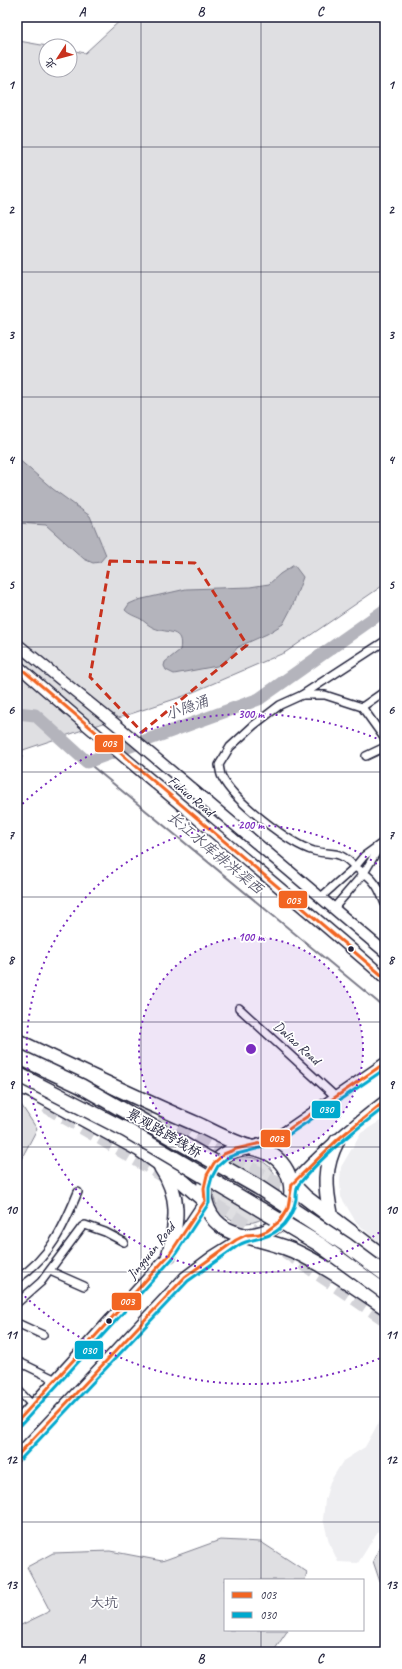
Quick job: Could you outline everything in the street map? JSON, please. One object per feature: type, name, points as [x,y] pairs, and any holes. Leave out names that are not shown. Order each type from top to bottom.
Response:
[{"type":"highway","points":[[17,1041],[147,1102],[249,1147],[266,1152],[280,1162],[286,1168],[292,1184],[292,1197],[288,1210],[281,1221],[271,1229],[259,1234],[245,1236]]},
{"type":"highway","name":"景观路跨线桥","points":[[17,1056],[81,1086],[258,1187],[346,1245],[385,1274]]},
{"type":"highway","name":"景观路跨线桥","points":[[17,1074],[126,1130],[319,1244],[385,1292]]},
{"type":"highway","points":[[17,1084],[139,1149],[173,1173],[205,1201]]},
{"type":"highway","points":[[331,1216],[326,1182],[330,1155],[337,1141]]},
{"type":"highway","points":[[249,1147],[236,1149],[224,1154],[214,1163],[207,1175],[204,1188],[205,1201],[210,1214],[220,1225],[232,1232],[291,1250],[333,1272],[385,1307]]},
{"type":"highway","points":[[157,1162],[168,1177],[175,1196],[176,1229],[169,1255]]},
{"type":"highway","points":[[292,1184],[305,1197],[385,1258]]},
{"type":"highway","points":[[333,1272],[317,1258],[312,1251],[313,1230],[323,1222],[332,1223],[348,1231]]},
{"type":"street","points":[[385,641],[302,695],[280,705],[254,725],[230,747],[218,765],[222,777],[237,797],[264,820],[294,842],[314,851],[334,853],[347,858],[374,880],[380,889],[385,904]]},
{"type":"street","name":"Fuhuo Road","points":[[17,644],[119,727],[385,952]]},
{"type":"street","name":"Fuhuo Road","points":[[17,665],[99,737],[385,978]]},
{"type":"street","points":[[362,707],[385,691]]},
{"type":"street","points":[[302,695],[325,695],[362,707],[385,739]]},
{"type":"street","points":[[366,756],[385,747]]},
{"type":"street","points":[[321,897],[364,856],[383,842]]},
{"type":"street","points":[[334,908],[364,872],[383,842]]},
{"type":"street","name":"Daliao Road","points":[[238,1008],[337,1098]]},
{"type":"street","points":[[249,1147],[273,1140],[337,1098],[385,1063]]},
{"type":"street","points":[[292,1184],[316,1157],[385,1101]]},
{"type":"street","points":[[17,1279],[28,1272],[47,1251],[62,1229],[78,1192]]},
{"type":"street","name":"Jingguan Road","points":[[17,1422],[169,1255],[205,1201]]},
{"type":"street","points":[[17,1303],[42,1282],[85,1225],[105,1232],[124,1242]]},
{"type":"street","points":[[17,1456],[185,1277],[213,1256],[245,1236]]},
{"type":"street","points":[[50,1271],[84,1286]]},
{"type":"street","points":[[17,1323],[42,1335]]},
{"type":"street","points":[[17,1361],[56,1380]]},
{"type":"street","points":[[17,1389],[32,1405]]},
{"type":"highlighted area","points":[[110,561],[195,563],[247,645],[142,732],[90,677]]},
{"type":"shaded area","points":[[17,458],[53,489],[90,516],[106,555],[100,562],[93,563],[84,559],[46,525],[17,523]]},
{"type":"shaded area","points":[[294,565],[303,577],[292,607],[283,624],[267,634],[238,647],[227,660],[217,666],[174,674],[166,670],[164,666],[165,662],[180,650],[180,638],[174,633],[152,627],[125,610],[129,604],[138,600],[186,589],[250,587],[269,584],[280,574]]},
{"type":"shaded area","points":[[385,1118],[385,1248],[356,1222],[341,1197],[340,1182],[341,1167],[361,1133]]},
{"type":"shaded area","points":[[385,1411],[385,1520],[358,1563],[338,1562],[329,1542],[323,1519],[325,1500],[330,1482],[343,1461],[365,1447]]},
{"type":"green space","points":[[124,17],[385,17],[385,584],[286,652],[184,696],[23,750],[17,790],[17,39],[19,41],[38,44],[38,78],[78,78],[78,52],[85,53]]},
{"type":"green space","points":[[17,1101],[20,1103],[37,1129],[17,1167]]},
{"type":"green space","points":[[246,1157],[259,1160],[269,1167],[276,1177],[279,1190],[276,1203],[269,1213],[259,1220],[246,1223],[233,1220],[223,1213],[216,1203],[213,1190],[216,1177],[223,1167],[233,1160]]},
{"type":"green space","points":[[385,1536],[385,1597],[373,1561]]},
{"type":"green space","name":"大坑","points":[[220,1540],[261,1542],[307,1572],[305,1579],[224,1579],[224,1631],[287,1631],[273,1652],[17,1652],[17,1627],[50,1611],[27,1567],[53,1553],[110,1551],[162,1561]]},
{"type":"waterway","name":"小隐涌","points":[[17,713],[35,715],[87,762],[259,699],[385,610]]},
{"type":"waterway","name":"长江水库排洪渠西","points":[[87,762],[385,1008]]},
{"type":"tunnel","points":[[83,1081],[176,1126],[299,1196]]},
{"type":"tunnel","points":[[46,1106],[171,1180]]},
{"type":"tunnel","points":[[198,1195],[266,1239]]},
{"type":"tunnel","points":[[285,1251],[385,1319]]},
{"type":"transit line","name":"003","points":[[17,665],[385,978]]},
{"type":"transit line","name":"003","points":[[17,1422],[169,1255],[205,1201],[204,1188],[207,1175],[214,1163],[224,1154],[236,1149],[273,1140],[385,1063]]},
{"type":"transit line","name":"030","points":[[21,1425],[173,1258],[209,1203],[209,1188],[212,1177],[218,1166],[227,1158],[237,1154],[275,1144],[385,1069]]},
{"type":"transit line","name":"003","points":[[17,1456],[185,1277],[236,1240],[246,1235],[259,1234],[267,1231],[280,1221],[288,1208],[292,1184],[337,1140],[385,1101]]},
{"type":"transit line","name":"030","points":[[21,1459],[188,1281],[239,1245],[248,1241],[269,1236],[282,1227],[288,1220],[294,1208],[299,1184],[308,1173],[351,1134],[385,1107]]}]
